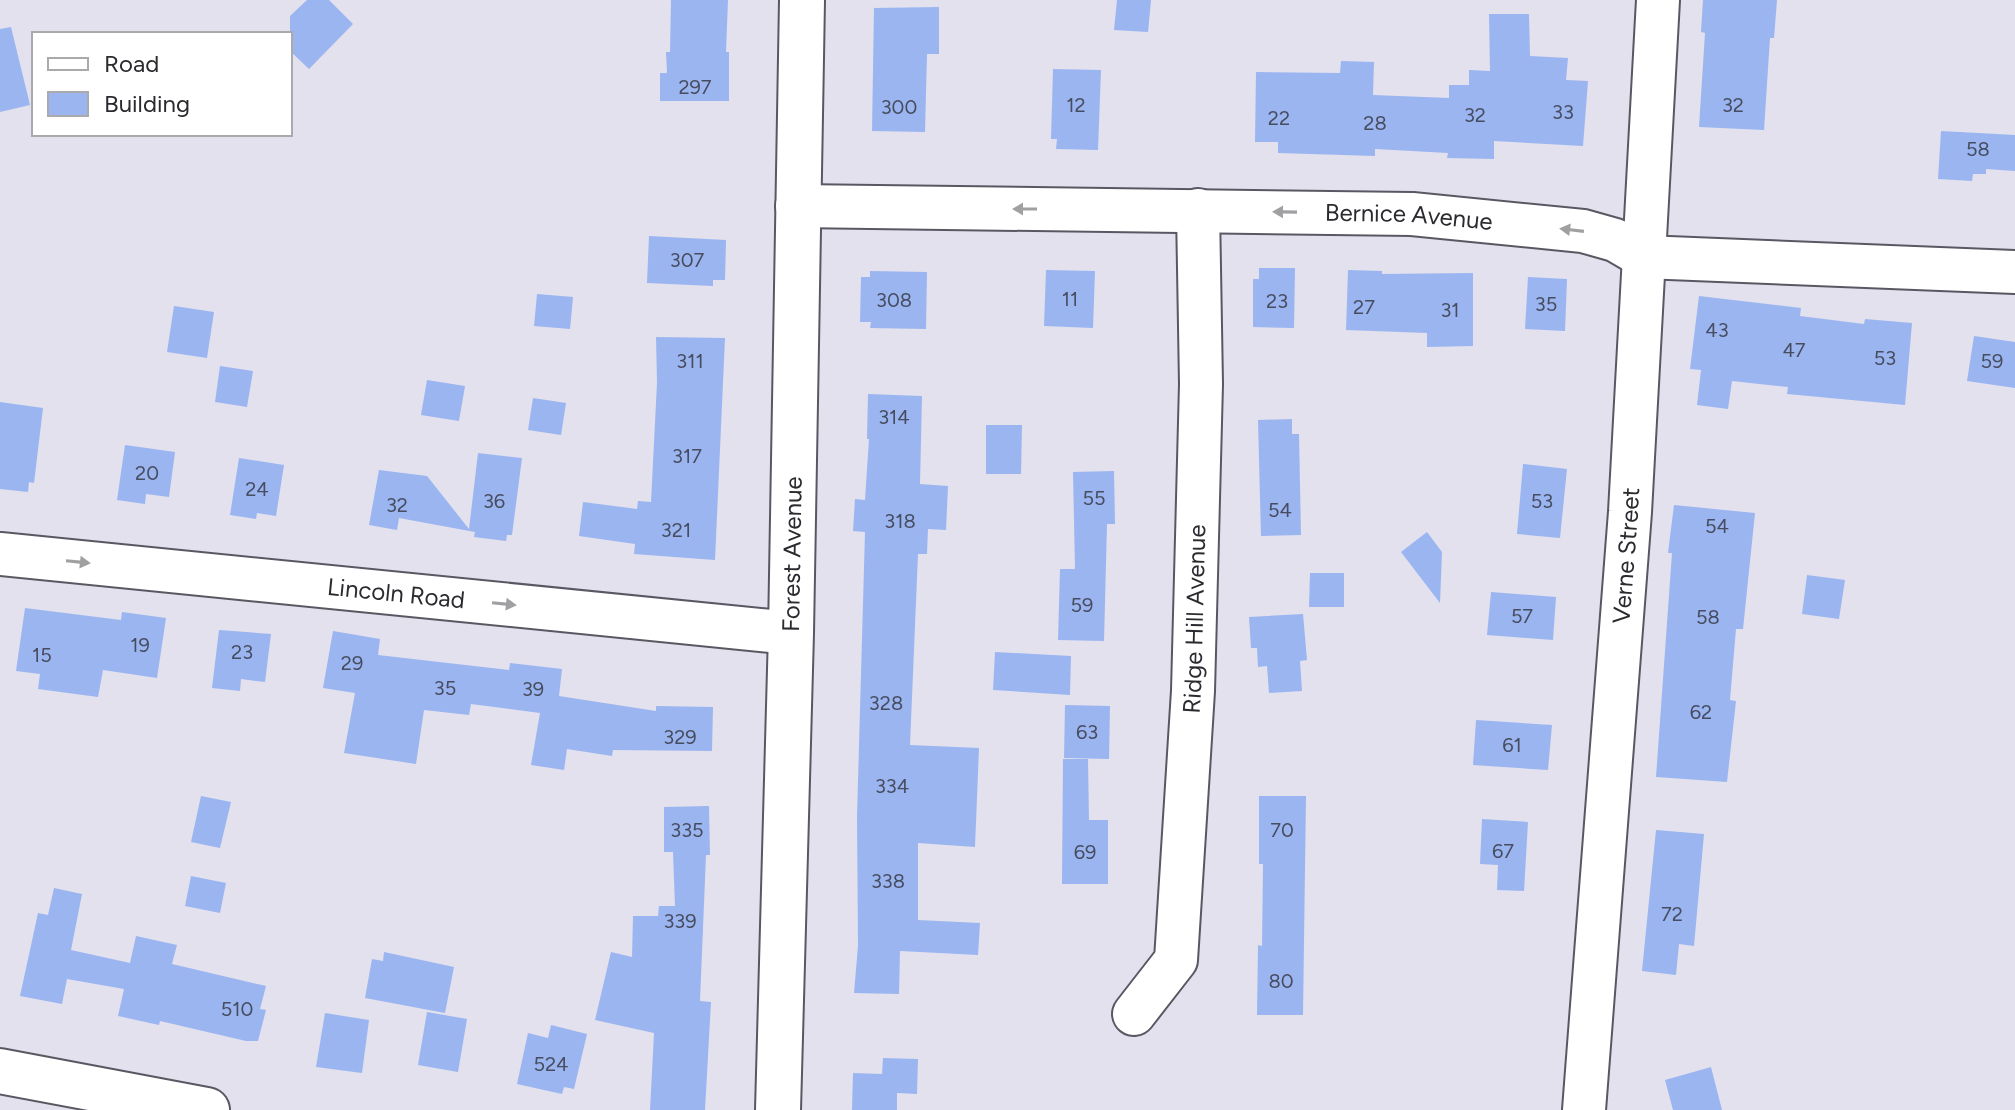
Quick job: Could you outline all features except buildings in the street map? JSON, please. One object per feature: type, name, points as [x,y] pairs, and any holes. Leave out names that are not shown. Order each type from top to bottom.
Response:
[{"type":"street","name":"Forest Avenue","points":[[778,1110],[791,633],[802,0]]},
{"type":"street","name":"Verne Street","points":[[1584,1110],[1615,731],[1658,0]]},
{"type":"street","name":"Bernice Avenue","points":[[797,206],[1412,214],[1583,231],[1615,240],[1644,257],[2015,272]]},
{"type":"street","name":"Ridge Hill Avenue","points":[[1134,1014],[1176,960],[1193,691],[1201,384],[1198,210]]},
{"type":"street","name":"Lincoln Road","points":[[0,554],[791,633]]},
{"type":"street","points":[[0,1071],[207,1110]]}]
